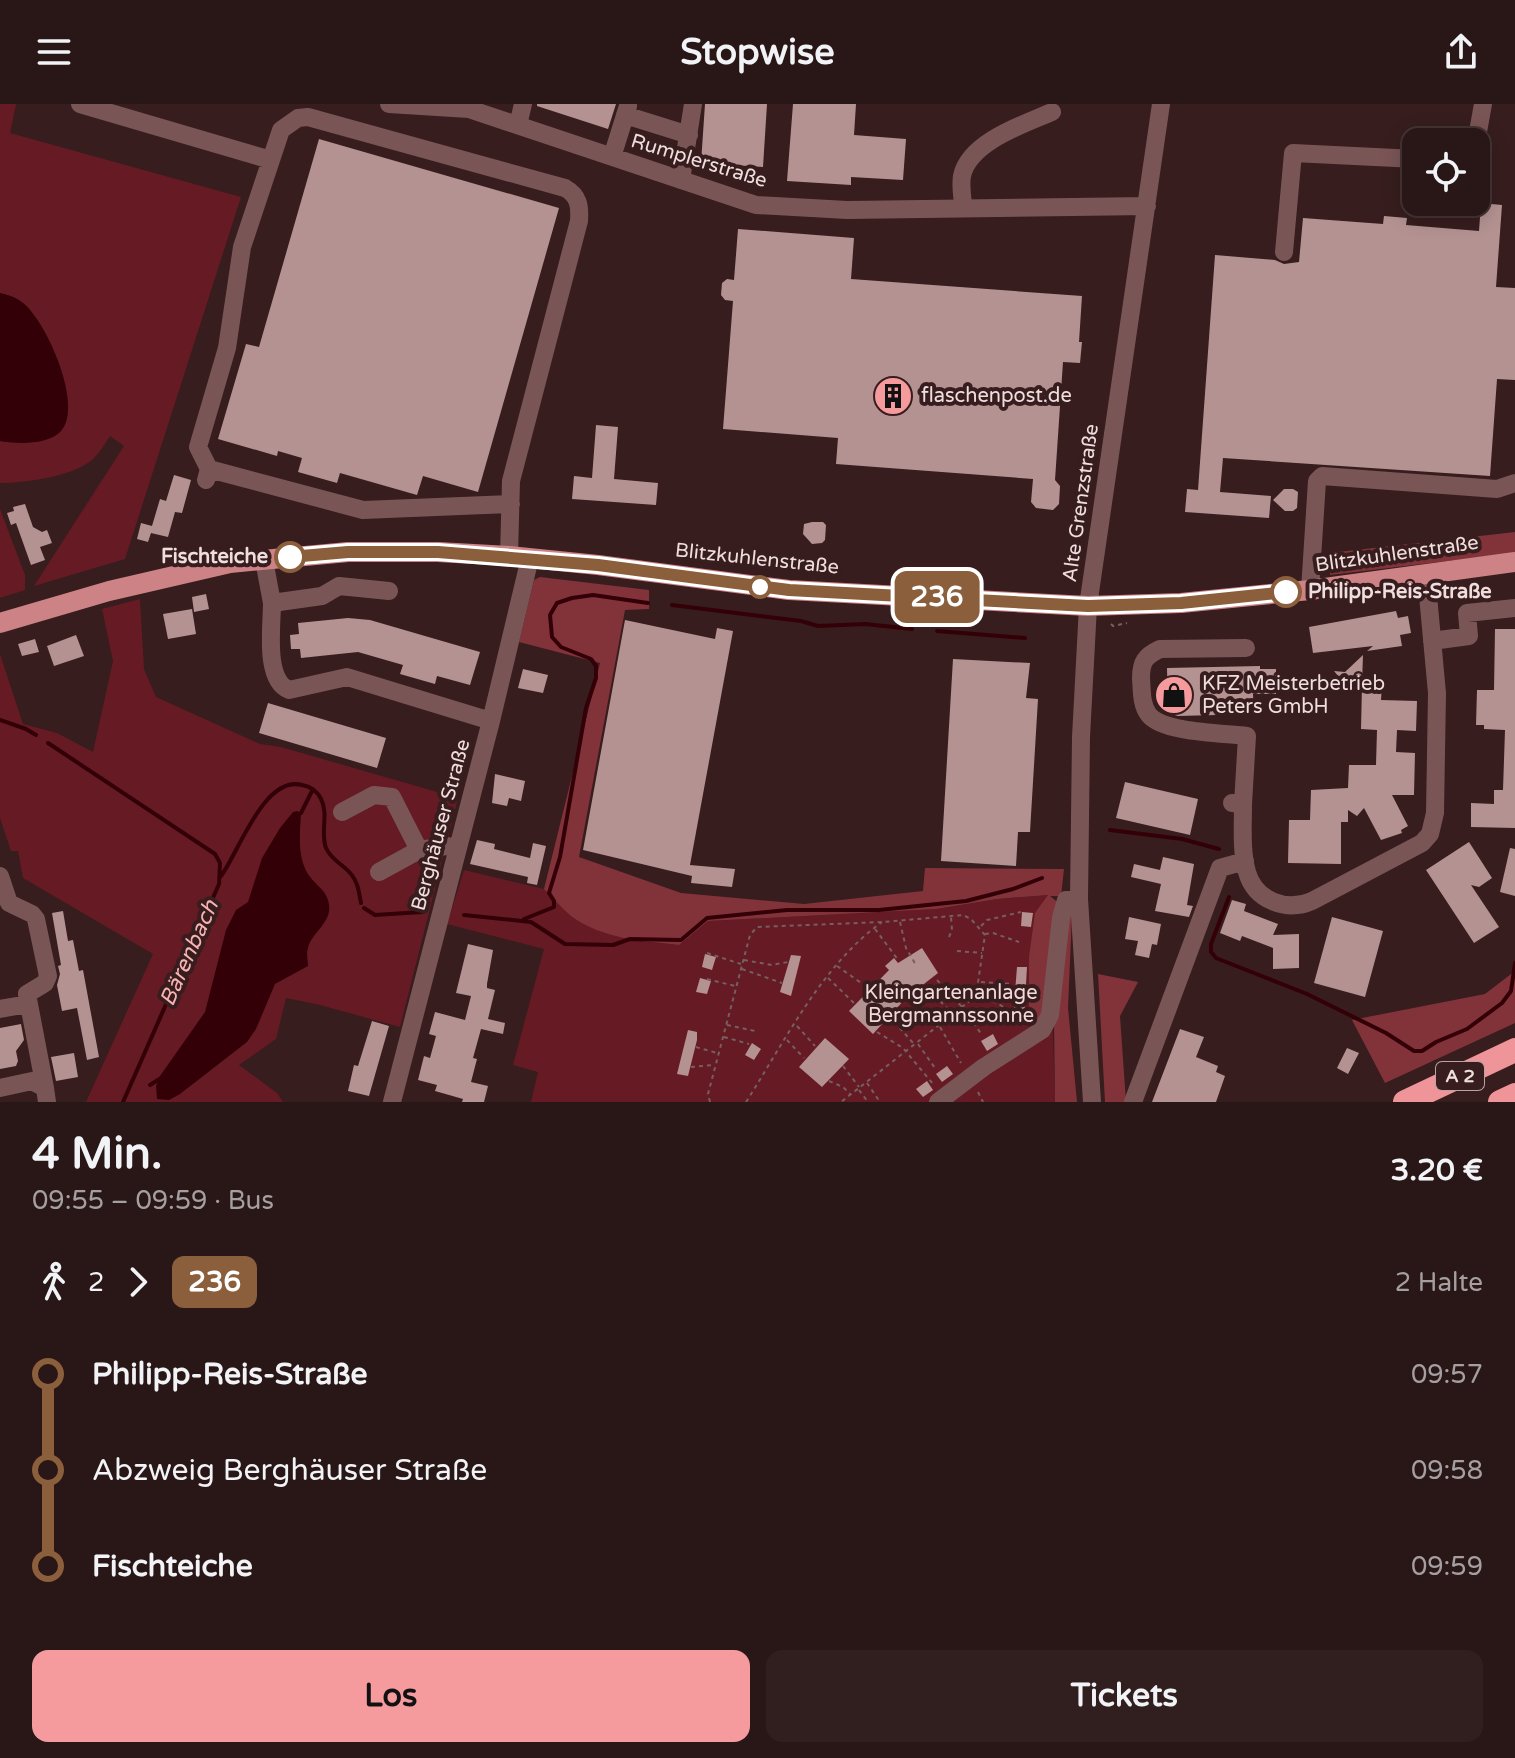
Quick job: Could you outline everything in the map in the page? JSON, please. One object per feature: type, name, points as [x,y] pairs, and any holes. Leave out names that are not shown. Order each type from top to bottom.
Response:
[{"type":"highway","name":"A 2","points":[[1405,1102],[1515,1050]]},
{"type":"highway","name":"A 2","points":[[1500,1102],[1515,1095]]},
{"type":"main road","name":"Blitzkuhlenstraße","points":[[0,623],[123,587],[230,563],[348,552],[509,556],[789,590],[1088,606],[1181,603],[1310,590],[1515,562]]},
{"type":"street","points":[[80,104],[271,160]]},
{"type":"street","name":"Rumplerstraße","points":[[389,104],[465,106],[756,205],[847,210],[1147,206]]},
{"type":"street","points":[[518,125],[523,104]]},
{"type":"street","points":[[681,180],[693,104]]},
{"type":"street","name":"Alte Grenzstraße","points":[[1092,1102],[1079,899],[1081,737],[1088,606],[1161,104]]},
{"type":"street","points":[[1479,128],[1483,104]]},
{"type":"street","points":[[612,157],[627,110],[689,135]]},
{"type":"street","points":[[963,208],[962,177],[967,164],[1000,135],[1052,112]]},
{"type":"street","points":[[509,556],[511,504],[511,481],[579,221],[580,206],[565,188],[308,117],[298,118],[281,130],[242,247],[227,348],[198,447],[207,475],[363,510],[511,504]]},
{"type":"street","points":[[1284,252],[1293,153],[1402,158]]},
{"type":"street","points":[[1310,590],[1317,481],[1322,476],[1497,489],[1515,483]]},
{"type":"street","name":"Berghäuser Straße","points":[[392,1102],[530,558]]},
{"type":"street","points":[[264,560],[272,603],[273,670],[282,687],[289,690],[347,677],[491,721]]},
{"type":"street","points":[[1246,648],[1160,649],[1147,655],[1141,666],[1142,698],[1148,713],[1162,725],[1247,736],[1237,803],[1248,876],[1269,900],[1290,907],[1302,905],[1422,843],[1430,834],[1435,813],[1437,693],[1426,574]]},
{"type":"street","points":[[272,603],[322,596],[339,586],[389,591]]},
{"type":"street","points":[[1432,641],[1469,636],[1467,613],[1515,608]]},
{"type":"street","points":[[342,812],[374,795],[392,797],[419,850]]},
{"type":"street","points":[[379,872],[419,850],[446,846],[458,848]]},
{"type":"street","points":[[1133,1102],[1220,868],[1245,861]]},
{"type":"street","points":[[0,876],[9,903],[36,919],[48,976],[45,983],[27,994],[46,1095]]},
{"type":"street","points":[[936,1094],[1042,1030],[1050,1015],[1061,918],[1066,900],[1079,899]]},
{"type":"street","points":[[0,1009],[28,1004]]},
{"type":"street","points":[[0,1088],[32,1081],[46,1095]]},
{"type":"path","points":[[980,927],[987,920],[1021,912]]},
{"type":"path","points":[[710,1102],[708,1094],[743,959],[750,935],[757,927],[963,915],[980,927],[984,934],[977,994],[841,1102]]},
{"type":"path","points":[[949,937],[951,916]]},
{"type":"path","points":[[900,920],[906,948],[916,965]]},
{"type":"path","points":[[746,1102],[836,965],[850,948],[883,922]]},
{"type":"path","points":[[874,928],[899,961]]},
{"type":"path","points":[[984,934],[993,933],[1019,942]]},
{"type":"path","points":[[957,951],[983,953]]},
{"type":"path","points":[[707,953],[782,983]]},
{"type":"path","points":[[743,959],[772,965],[788,962]]},
{"type":"path","points":[[836,965],[867,987]]},
{"type":"path","points":[[827,977],[854,1003]]},
{"type":"path","points":[[707,979],[736,987]]},
{"type":"path","points":[[937,980],[982,1035]]},
{"type":"path","points":[[980,982],[1011,984]]},
{"type":"path","points":[[920,989],[933,994],[954,1015]]},
{"type":"path","points":[[977,994],[1012,1011]]},
{"type":"path","points":[[894,1013],[898,1026],[935,1068]]},
{"type":"path","points":[[726,1025],[755,1031]]},
{"type":"path","points":[[796,1025],[815,1046]]},
{"type":"path","points":[[877,1032],[906,1052],[936,1094]]},
{"type":"path","points":[[723,1036],[749,1044]]},
{"type":"path","points":[[786,1040],[804,1058]]},
{"type":"path","points":[[696,1047],[718,1054]]},
{"type":"path","points":[[691,1067],[715,1065]]},
{"type":"path","points":[[843,1066],[868,1102]]},
{"type":"path","points":[[829,1081],[843,1087],[850,1095]]},
{"type":"path","points":[[866,1082],[880,1102]]},
{"type":"green space","points":[[0,104],[16,104],[10,133],[241,197],[125,559],[34,586],[124,446],[110,436],[95,457],[76,469],[37,480],[0,483],[0,441],[32,442],[55,436],[67,420],[68,404],[60,365],[42,327],[23,303],[0,293]]},
{"type":"green space","points":[[0,509],[25,575],[25,590],[0,598]]},
{"type":"green space","points":[[140,599],[144,669],[156,697],[260,744],[281,747],[458,798],[400,1027],[286,998],[276,1039],[239,1065],[277,1093],[283,1102],[86,1102],[153,954],[23,878],[18,851],[11,851],[0,818],[0,654],[23,724],[57,733],[93,752],[113,661],[102,609]]},
{"type":"green space","name":"Kleingartenanlage Bergmannssonne","points":[[464,870],[544,889],[572,916],[637,941],[679,945],[708,921],[936,909],[997,899],[1049,895],[1055,1102],[531,1102],[538,1072],[513,1065],[544,949],[447,924]]},
{"type":"shaded area","points":[[0,293],[18,299],[32,313],[60,365],[68,404],[67,420],[60,432],[48,439],[23,443],[0,441]]},
{"type":"shaded area","points":[[1515,532],[1515,553],[1330,575],[1329,553]]},
{"type":"shaded area","points":[[540,577],[649,590],[649,609],[625,610],[579,857],[681,893],[804,904],[923,891],[925,868],[1064,869],[1061,896],[1050,896],[1072,914],[1068,1008],[1077,1102],[1055,1102],[1054,1019],[1029,1019],[1029,957],[1035,913],[1048,895],[936,909],[708,921],[679,945],[609,934],[583,924],[564,910],[544,889],[600,663],[519,642],[534,580]]},
{"type":"shaded area","points":[[297,811],[301,813],[300,844],[304,867],[326,895],[329,904],[328,917],[308,948],[308,966],[275,984],[256,1029],[247,1042],[180,1094],[169,1100],[157,1099],[156,1086],[160,1076],[205,1012],[226,930],[236,910],[248,902],[262,858],[280,828]]},
{"type":"shaded area","points":[[1515,971],[1515,1023],[1385,1083],[1352,1020],[1485,994]]},
{"type":"shaded area","points":[[1098,974],[1138,982],[1120,1016],[1126,1102],[1105,1102]]},
{"type":"building","points":[[537,104],[616,104],[608,129]]},
{"type":"building","points":[[705,104],[767,104],[763,167],[701,163]]},
{"type":"building","points":[[793,104],[856,104],[854,135],[906,139],[903,180],[851,177],[851,185],[787,181]]},
{"type":"building","points":[[319,139],[559,208],[478,492],[423,476],[417,495],[340,473],[337,483],[298,472],[302,458],[278,451],[277,456],[218,439],[246,344],[259,347]]},
{"type":"building","points":[[1490,204],[1502,205],[1496,287],[1515,288],[1515,380],[1497,379],[1490,476],[1223,458],[1220,492],[1271,496],[1269,518],[1185,512],[1187,489],[1198,490],[1215,255],[1275,260],[1284,264],[1299,262],[1303,218],[1383,224],[1384,216],[1407,218],[1406,225],[1479,231],[1480,216],[1490,216]]},
{"type":"building","name":"flaschenpost.de","points":[[738,229],[854,238],[851,279],[1082,296],[1080,363],[1063,362],[1055,480],[1060,486],[1059,504],[1053,510],[1036,508],[1031,502],[1033,479],[836,464],[838,438],[723,429],[733,301],[725,300],[721,295],[722,283],[727,279],[734,280]]},
{"type":"building","points":[[596,425],[618,427],[614,479],[658,483],[656,505],[572,499],[574,476],[592,478]]},
{"type":"building","points":[[174,475],[191,480],[182,513],[175,512],[168,537],[151,533],[148,542],[137,539],[141,523],[152,526],[160,499],[166,501]]},
{"type":"building","points":[[1284,489],[1298,492],[1297,508],[1293,511],[1285,511],[1273,500]]},
{"type":"building","points":[[25,504],[33,527],[42,532],[47,530],[52,543],[40,547],[45,560],[31,565],[16,523],[11,525],[7,513],[14,511],[13,507]]},
{"type":"building","points":[[804,524],[826,525],[822,543],[812,544],[803,534]]},
{"type":"building","points":[[206,594],[209,609],[194,612],[192,597]]},
{"type":"building","points":[[192,609],[196,634],[168,639],[163,614]]},
{"type":"building","points":[[1396,611],[1398,618],[1408,616],[1411,633],[1400,635],[1402,646],[1313,653],[1309,627]]},
{"type":"building","points":[[348,618],[370,620],[480,652],[470,685],[437,676],[435,684],[400,674],[403,665],[358,652],[301,658],[300,649],[291,649],[290,635],[299,634],[298,623]]},
{"type":"building","points":[[625,620],[715,639],[717,628],[733,631],[690,865],[735,869],[732,887],[691,883],[692,876],[583,850]]},
{"type":"building","points":[[1495,629],[1515,629],[1515,828],[1471,827],[1471,803],[1494,804],[1494,790],[1503,790],[1505,730],[1484,729],[1484,725],[1476,725],[1477,690],[1494,690]]},
{"type":"building","points":[[76,635],[84,656],[54,666],[47,646]]},
{"type":"building","points":[[35,639],[39,652],[22,656],[18,644]]},
{"type":"building","points":[[1363,655],[1362,684],[1382,685],[1381,700],[1417,701],[1416,731],[1397,730],[1396,752],[1415,753],[1414,795],[1392,795],[1408,826],[1401,830],[1402,833],[1381,840],[1364,808],[1357,816],[1348,810],[1348,822],[1341,822],[1341,864],[1288,863],[1289,820],[1310,820],[1311,790],[1348,788],[1349,765],[1376,765],[1377,730],[1361,729],[1362,685],[1352,693],[1334,671],[1345,672]]},
{"type":"building","points":[[953,659],[1030,663],[1026,698],[1038,699],[1030,832],[1018,832],[1016,866],[941,861]]},
{"type":"building","points":[[1260,666],[1260,669],[1276,669],[1276,694],[1253,694],[1254,714],[1178,716],[1168,713],[1167,668]]},
{"type":"building","points":[[523,669],[548,675],[543,693],[518,688]]},
{"type":"building","points":[[268,703],[386,738],[377,768],[259,733]]},
{"type":"building","points":[[495,774],[525,781],[521,801],[509,798],[507,806],[492,803]]},
{"type":"building","points":[[1125,782],[1198,799],[1190,835],[1116,818]]},
{"type":"building","points":[[477,840],[495,844],[494,849],[530,858],[533,843],[546,846],[537,885],[527,883],[528,877],[470,864]]},
{"type":"building","points":[[1469,842],[1492,878],[1479,887],[1471,885],[1499,927],[1474,943],[1426,870]]},
{"type":"building","points":[[1510,848],[1515,849],[1515,896],[1500,892]]},
{"type":"building","points":[[1163,857],[1194,864],[1187,905],[1193,906],[1189,917],[1155,911],[1161,884],[1131,877],[1134,864],[1160,870]]},
{"type":"building","points":[[1232,900],[1246,904],[1244,911],[1278,924],[1273,935],[1299,934],[1299,968],[1273,969],[1273,948],[1242,936],[1240,941],[1220,933]]},
{"type":"building","points":[[63,911],[68,941],[73,940],[79,971],[83,970],[99,1057],[87,1060],[77,1008],[62,1011],[57,985],[60,974],[58,966],[61,965],[52,913]]},
{"type":"building","points":[[1022,912],[1033,913],[1031,927],[1021,926]]},
{"type":"building","points":[[1129,917],[1161,924],[1157,945],[1152,944],[1149,958],[1135,955],[1138,941],[1125,939]]},
{"type":"building","points":[[1332,917],[1383,931],[1365,997],[1314,983]]},
{"type":"building","points":[[468,944],[493,950],[487,988],[495,990],[488,1019],[505,1023],[503,1034],[481,1029],[473,1058],[477,1059],[471,1082],[488,1086],[484,1102],[462,1102],[463,1099],[435,1091],[437,1085],[418,1080],[424,1056],[430,1058],[436,1036],[429,1034],[435,1012],[465,1020],[471,996],[456,993]]},
{"type":"building","points":[[922,948],[938,973],[906,998],[873,1034],[849,1011],[889,970],[885,966],[894,958],[898,963]]},
{"type":"building","points":[[705,954],[716,957],[712,970],[702,967]]},
{"type":"building","points":[[791,955],[801,956],[791,996],[780,992]]},
{"type":"building","points":[[1017,967],[1027,967],[1024,1019],[1013,1018]]},
{"type":"building","points":[[700,978],[711,981],[707,994],[696,992]]},
{"type":"building","points":[[372,1021],[389,1026],[369,1096],[348,1091],[354,1065],[358,1066]]},
{"type":"building","points":[[21,1024],[24,1040],[16,1051],[16,1066],[0,1069],[0,1028]]},
{"type":"building","points":[[1180,1029],[1204,1037],[1196,1057],[1218,1066],[1216,1072],[1225,1076],[1216,1102],[1152,1102]]},
{"type":"building","points":[[688,1030],[697,1032],[697,1040],[688,1076],[677,1074]]},
{"type":"building","points":[[993,1034],[998,1044],[987,1051],[981,1041]]},
{"type":"building","points":[[825,1038],[849,1059],[822,1087],[799,1067]]},
{"type":"building","points":[[752,1043],[761,1049],[754,1060],[745,1055]]},
{"type":"building","points":[[1347,1048],[1359,1053],[1348,1074],[1337,1068]]},
{"type":"building","points":[[74,1053],[78,1077],[56,1081],[51,1057]]},
{"type":"building","points":[[947,1066],[953,1074],[942,1082],[936,1074]]},
{"type":"building","points":[[927,1081],[933,1090],[923,1097],[916,1089]]},
{"type":"waterway","points":[[524,919],[554,907],[549,893],[560,857],[586,708],[596,678],[596,666],[591,659],[561,647],[552,637],[550,615],[557,603],[593,595],[648,603]]},
{"type":"waterway","points":[[672,605],[801,621],[818,626],[865,624],[912,629]]},
{"type":"waterway","points":[[937,631],[1025,638]]},
{"type":"waterway","name":"Bärenbach","points":[[0,720],[36,735]]},
{"type":"waterway","name":"Bärenbach","points":[[48,743],[215,854],[220,863],[219,884],[123,1102]]},
{"type":"waterway","points":[[221,876],[264,803],[288,785],[302,785],[313,790],[321,799],[326,848],[353,877],[361,903]]},
{"type":"waterway","points":[[301,813],[313,789]]},
{"type":"waterway","points":[[1110,830],[1182,839],[1219,849]]},
{"type":"waterway","points":[[464,915],[531,922],[565,944],[613,945],[630,939],[681,940],[707,918],[787,910],[879,910],[966,901],[1042,878]]},
{"type":"waterway","points":[[1229,897],[1211,944],[1211,952],[1216,958],[1307,994],[1386,1033],[1414,1051],[1422,1051],[1467,1029],[1502,1003],[1511,991],[1515,963]]},
{"type":"waterway","points":[[364,908],[375,915],[422,912]]},
{"type":"waterway","points":[[150,1085],[161,1078]]},
{"type":"bus line","name":"236","points":[[290,557],[348,552],[438,552],[598,565],[789,590],[1088,606],[1181,603],[1286,592]]},
{"type":"place","name":"flaschenpost.de","points":[[893,396]]},
{"type":"place","name":"Fischteiche","points":[[290,557]]},
{"type":"place","name":"Philipp-Reis-Straße","points":[[1286,592]]},
{"type":"place","name":"KFZ Meisterbetrieb Peters GmbH","points":[[1174,695]]}]
